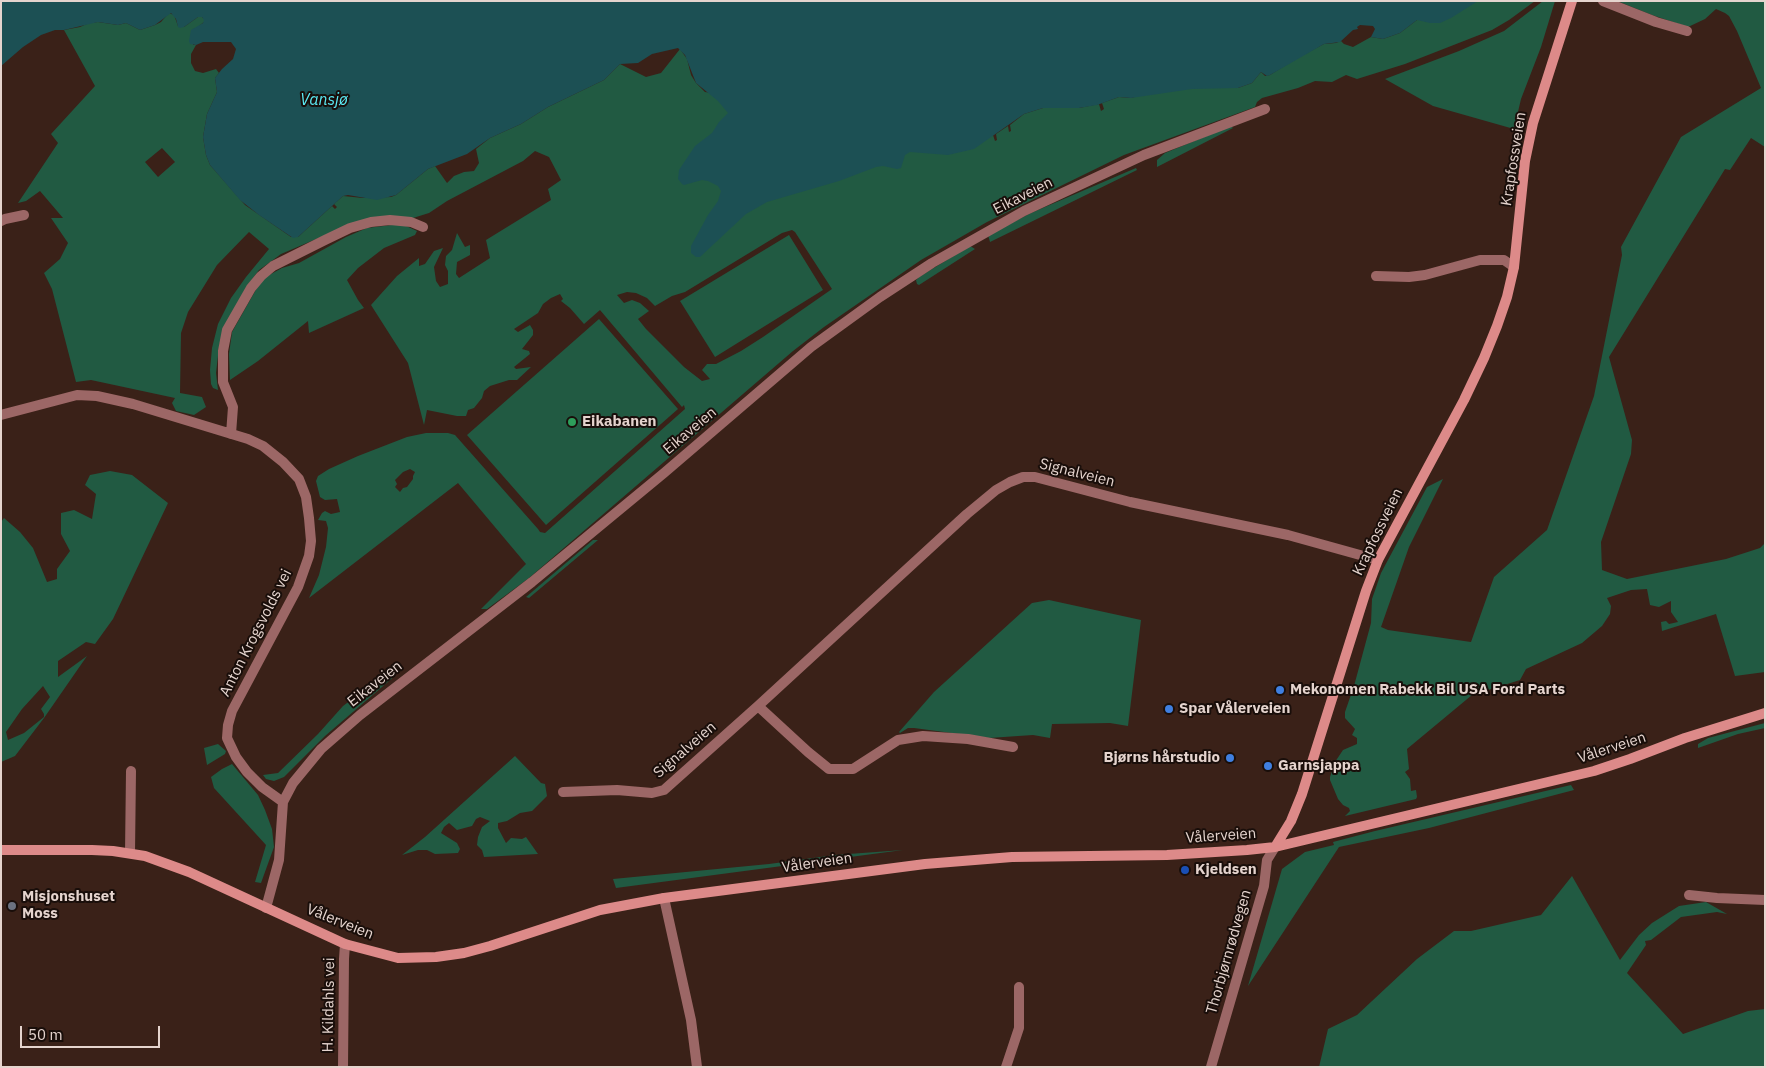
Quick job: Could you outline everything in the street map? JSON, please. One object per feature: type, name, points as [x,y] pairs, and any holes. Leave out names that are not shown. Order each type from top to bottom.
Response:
[{"type":"street","name":"Krapfossveien","points":[[1275,846],[1291,820],[1302,794],[1366,591],[1378,560],[1464,400],[1484,358],[1505,304],[1514,267],[1525,161],[1533,123],[1572,1]]},
{"type":"street","points":[[1603,1],[1688,31]]},
{"type":"street","name":"Eikaveien","points":[[266,908],[279,860],[283,802],[293,783],[321,749],[338,733],[532,582],[664,473],[811,347],[932,262],[1024,211],[1141,156],[1265,109]]},
{"type":"street","points":[[1,221],[5,218],[24,215]]},
{"type":"street","points":[[230,434],[233,407],[223,382],[223,351],[228,330],[251,288],[261,276],[273,266],[350,228],[371,222],[390,220],[411,222],[423,227]]},
{"type":"street","points":[[1376,276],[1409,278],[1480,260],[1504,260],[1514,267]]},
{"type":"street","name":"Anton Krogsvolds vei","points":[[1,415],[86,394],[133,404],[263,446],[283,462],[299,479],[306,497],[309,518],[311,541],[309,556],[298,587],[232,711],[227,738],[236,757],[247,772],[262,787],[283,802]]},
{"type":"street","name":"Signalveien","points":[[563,792],[598,790],[652,793],[664,790],[967,514],[996,490],[1023,477],[1034,477],[1130,502],[1288,535],[1378,560]]},
{"type":"street","points":[[758,706],[829,769],[853,769],[898,740],[923,736],[968,739],[1014,747]]},
{"type":"street","name":"Vålerveien","points":[[1,850],[92,850],[145,856],[189,872],[345,944],[398,958],[436,957],[464,953],[600,910],[664,898],[925,864],[1012,857],[1166,855],[1247,850],[1275,846],[1594,770],[1630,759],[1727,723],[1765,712]]},
{"type":"street","points":[[130,854],[131,771]]},
{"type":"street","name":"Thorbjørnrødvegen","points":[[1210,1067],[1264,886],[1267,860],[1275,846]]},
{"type":"street","points":[[1689,895],[1765,900]]},
{"type":"street","points":[[664,898],[691,1020],[697,1067]]},
{"type":"street","name":"H. Kildahls vei","points":[[343,1067],[345,944]]},
{"type":"street","points":[[1006,1067],[1019,1028],[1019,987]]},
{"type":"green space","points":[[1409,1],[1535,1],[1492,30],[1405,64],[1357,79],[1346,75],[1332,82],[1315,81],[1262,98],[1255,107],[1124,155],[987,222],[921,260],[824,327],[793,351],[529,578],[487,609],[481,609],[526,564],[458,483],[309,598],[319,575],[326,547],[328,528],[326,521],[318,520],[325,511],[331,514],[340,512],[337,499],[325,500],[320,497],[316,481],[318,476],[329,469],[407,437],[426,433],[448,433],[455,435],[540,532],[545,533],[685,409],[684,405],[682,407],[600,310],[584,324],[561,301],[563,299],[560,294],[543,304],[538,313],[514,329],[518,332],[530,325],[533,330],[533,335],[522,349],[529,351],[530,354],[514,367],[516,369],[531,367],[517,380],[509,380],[490,386],[484,391],[482,398],[474,408],[468,410],[466,416],[427,410],[424,425],[408,363],[371,305],[397,276],[419,258],[419,266],[425,264],[434,251],[443,248],[434,267],[436,281],[440,287],[448,284],[448,271],[445,265],[446,256],[452,250],[457,233],[465,247],[470,245],[470,255],[457,262],[456,274],[459,278],[490,258],[486,240],[551,200],[548,189],[561,180],[549,157],[535,151],[523,161],[447,201],[429,213],[413,218],[328,234],[281,254],[259,270],[247,286],[224,328],[219,347],[216,373],[218,390],[213,388],[211,384],[210,370],[212,348],[218,324],[231,298],[269,249],[249,232],[217,265],[188,312],[181,333],[180,393],[202,397],[206,407],[194,415],[176,411],[172,403],[175,398],[91,380],[76,382],[52,289],[44,273],[60,259],[68,243],[51,218],[63,218],[40,191],[26,201],[18,203],[58,143],[51,134],[95,86],[64,30],[89,23],[98,22],[118,25],[126,23],[140,30],[161,22],[169,13],[174,15],[178,26],[184,27],[201,16],[204,19],[204,22],[199,26],[193,45],[196,45],[191,54],[191,63],[195,71],[203,73],[216,69],[219,73],[215,78],[217,92],[207,114],[203,137],[210,165],[245,205],[291,237],[298,237],[332,206],[335,209],[337,207],[334,204],[343,196],[363,198],[391,197],[428,169],[435,166],[447,183],[454,176],[474,171],[479,163],[476,149],[490,138],[521,124],[548,107],[604,80],[620,64],[646,77],[661,73],[680,49],[687,59],[691,75],[705,92],[993,135],[995,141],[997,140],[996,134],[1008,126],[1009,132],[1011,131],[1010,125],[1024,114],[1043,108],[1079,108],[1099,104],[1101,111],[1104,109],[1102,103],[1119,97],[1131,98],[1138,96],[1145,59],[1238,88],[1252,83],[1261,72],[1265,76],[1270,75],[1324,44],[1341,41],[1353,47],[1371,37],[1383,39],[1400,33],[1417,20]],"holes":[[[162,148],[175,162],[158,177],[145,162]],[[792,230],[795,232],[832,289],[741,351],[716,364],[707,364],[702,370],[710,379],[702,381],[684,367],[646,329],[638,319],[649,311],[640,303],[632,300],[624,303],[617,295],[627,292],[636,293],[647,298],[655,306],[672,296],[685,292],[782,233]],[[410,469],[415,472],[413,479],[400,492],[395,487],[397,484],[395,480],[403,472]]]},
{"type":"green space","points":[[1543,1],[1555,1],[1541,47],[1521,99],[1514,129],[1433,106],[1385,79],[1459,51],[1504,31]]},
{"type":"green space","points":[[1617,1],[1765,1],[1765,147],[1751,138],[1730,170],[1725,169],[1609,357],[1632,440],[1631,454],[1601,542],[1602,570],[1627,579],[1726,559],[1760,548],[1765,543],[1765,672],[1735,676],[1716,614],[1662,631],[1661,622],[1666,621],[1669,624],[1678,622],[1671,612],[1671,601],[1659,607],[1650,605],[1647,589],[1631,590],[1607,598],[1611,606],[1610,614],[1602,626],[1582,643],[1526,669],[1520,680],[1472,695],[1407,749],[1409,769],[1405,772],[1410,779],[1411,791],[1416,790],[1416,799],[1345,816],[1350,811],[1349,808],[1338,799],[1330,777],[1335,762],[1343,750],[1357,744],[1357,738],[1352,735],[1355,729],[1345,718],[1345,712],[1371,623],[1372,599],[1381,573],[1427,487],[1443,479],[1409,547],[1381,627],[1388,630],[1471,642],[1494,577],[1547,530],[1594,396],[1622,255],[1621,247],[1681,137],[1761,88],[1737,31],[1729,16],[1725,13],[1716,9],[1705,19],[1688,27]]},
{"type":"green space","points":[[1231,126],[1233,128],[1157,167],[1157,160],[1165,153]]},
{"type":"green space","points":[[1136,168],[1137,170],[990,242],[988,235],[1031,213]]},
{"type":"green space","points":[[404,225],[417,231],[415,235],[384,248],[358,268],[347,280],[364,308],[309,333],[308,321],[258,361],[230,380],[229,354],[232,332],[262,279],[282,268],[299,263],[346,237],[367,228]]},
{"type":"green space","points":[[789,235],[823,290],[715,357],[680,301]]},
{"type":"green space","points":[[970,246],[975,249],[919,285],[917,284],[916,280],[919,277]]},
{"type":"green space","name":"Eikabanen","points":[[599,319],[678,409],[546,525],[467,435]]},
{"type":"green space","points":[[110,471],[132,475],[168,503],[113,619],[95,644],[86,642],[58,661],[58,677],[87,656],[44,718],[15,756],[1,762],[1,522],[4,518],[20,532],[33,548],[47,582],[57,579],[57,569],[70,551],[61,534],[61,513],[74,510],[92,519],[96,494],[85,485],[90,475]],"holes":[[[43,686],[50,697],[41,709],[44,717],[24,733],[8,740],[6,732],[22,709]]]},
{"type":"green space","points":[[593,540],[598,540],[529,598],[526,597]]},
{"type":"green space","points":[[1049,600],[1141,620],[1128,726],[1110,723],[1052,724],[1050,738],[1033,735],[989,738],[914,728],[908,728],[899,732],[934,692],[1032,603]]},
{"type":"green space","points":[[392,669],[396,675],[325,736],[284,777],[274,781],[266,779],[263,775],[278,773],[318,734],[343,706]]},
{"type":"green space","points":[[1765,723],[1765,728],[1738,734],[1698,748],[1698,744],[1708,738]]},
{"type":"green space","points":[[218,744],[226,751],[225,754],[207,765],[204,748]]},
{"type":"green space","points":[[515,756],[541,783],[545,784],[547,796],[532,811],[520,813],[507,821],[498,823],[498,828],[506,843],[511,838],[522,839],[526,837],[538,854],[484,857],[482,850],[477,845],[478,837],[482,827],[490,821],[480,817],[476,819],[472,826],[457,830],[449,823],[444,827],[441,833],[457,843],[460,849],[458,853],[435,854],[427,850],[418,850],[402,855],[425,837]]},
{"type":"green space","points":[[232,764],[258,795],[272,829],[274,847],[261,883],[255,882],[266,845],[214,788],[211,777]]},
{"type":"green space","points":[[1571,785],[1574,790],[1429,828],[1339,847],[1248,986],[1282,869],[1305,852],[1334,845],[1333,842],[1375,831]]},
{"type":"green space","points":[[903,850],[616,888],[613,879],[769,864],[835,855]]},
{"type":"green space","points":[[1572,876],[1620,960],[1639,935],[1652,923],[1679,906],[1706,902],[1727,914],[1717,912],[1681,917],[1651,940],[1645,941],[1646,945],[1627,973],[1683,1034],[1748,1011],[1765,1009],[1765,1067],[1319,1067],[1328,1029],[1357,1015],[1417,959],[1454,931],[1471,931],[1541,915]]},
{"type":"water","name":"Vansjø","points":[[1,1],[1478,1],[1440,23],[1417,20],[1400,33],[1383,39],[1371,37],[1375,29],[1373,26],[1360,25],[1357,27],[1358,29],[1353,30],[1340,42],[1324,44],[1270,75],[1267,76],[1261,72],[1252,83],[1238,88],[1192,89],[1131,98],[1119,97],[1097,105],[1079,108],[1043,108],[1024,114],[974,149],[948,155],[910,152],[905,155],[901,168],[876,167],[839,181],[767,202],[746,214],[700,257],[696,257],[691,253],[691,246],[718,201],[721,191],[718,186],[708,181],[702,180],[682,184],[678,179],[679,170],[695,146],[712,133],[728,113],[718,101],[696,83],[685,55],[678,48],[652,54],[638,63],[620,64],[604,80],[548,107],[521,124],[490,138],[467,154],[428,169],[396,195],[377,200],[348,195],[343,196],[298,237],[293,238],[240,200],[210,165],[203,137],[207,114],[217,92],[215,78],[233,59],[236,49],[231,42],[190,44],[191,30],[203,23],[202,17],[198,17],[180,28],[171,13],[155,25],[140,30],[126,23],[118,25],[98,22],[64,30],[55,30],[41,35],[23,47],[1,66]]},
{"type":"place","name":"Eikabanen","points":[[572,422]]},
{"type":"place","name":"Mekonomen Rabekk Bil USA Ford Parts","points":[[1280,690]]},
{"type":"place","name":"Spar Vålerveien","points":[[1169,709]]},
{"type":"place","name":"Bjørns hårstudio","points":[[1230,758]]},
{"type":"place","name":"Garnsjappa","points":[[1268,766]]},
{"type":"place","name":"Kjeldsen","points":[[1185,870]]},
{"type":"place","name":"Misjonshuset Moss","points":[[12,906]]}]
